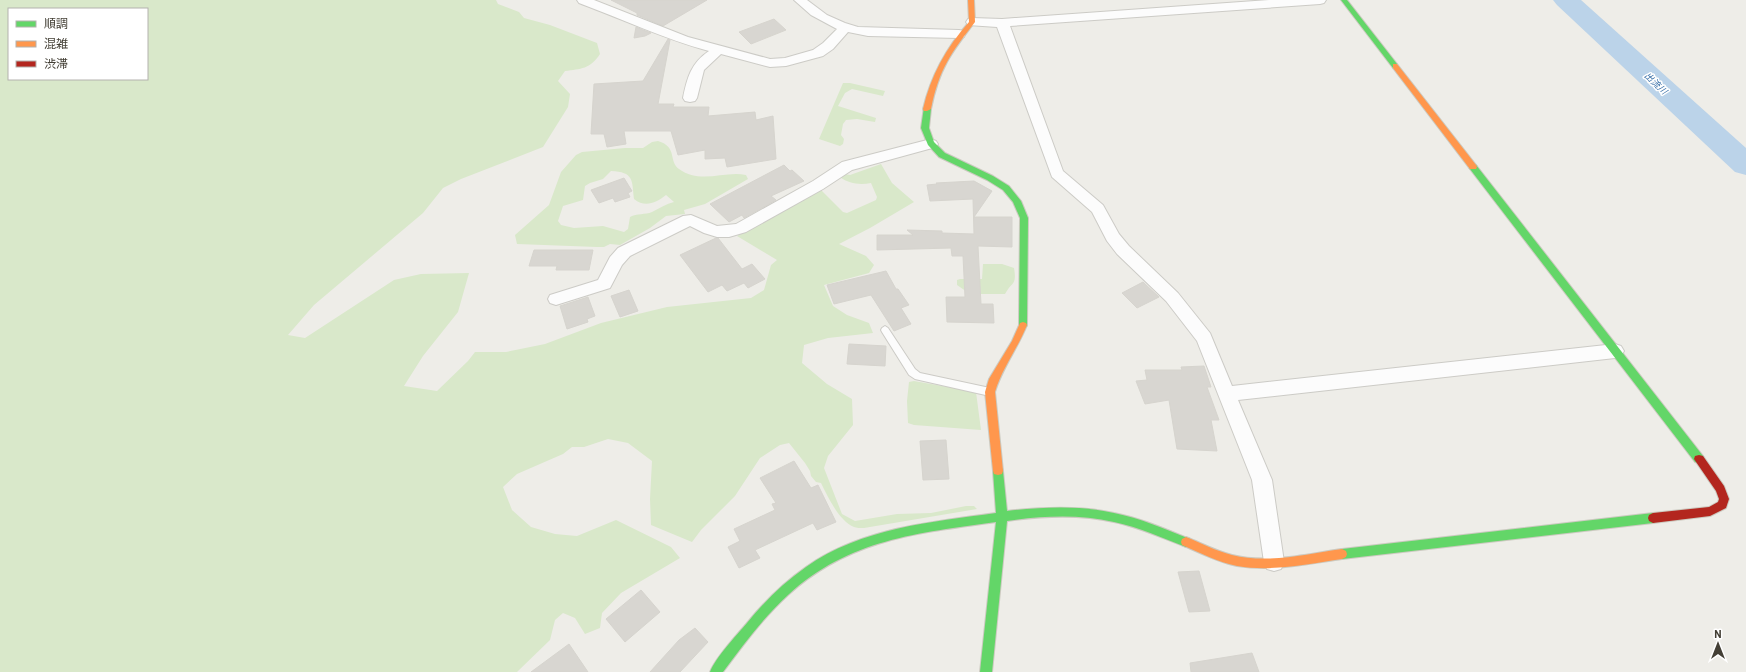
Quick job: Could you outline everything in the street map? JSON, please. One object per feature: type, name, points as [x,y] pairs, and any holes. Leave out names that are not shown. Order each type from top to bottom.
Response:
[{"type":"street","points":[[583,0],[633,19],[666,34],[718,50],[770,63],[786,62],[808,57],[824,50],[846,28]]},
{"type":"street","points":[[800,0],[828,21],[846,28],[868,32],[959,34]]},
{"type":"street","points":[[971,0],[972,22]]},
{"type":"street","points":[[986,672],[1002,517],[990,392],[994,379],[1016,342],[1024,323],[1024,218],[1022,207],[1016,196],[1006,187],[947,158],[937,152],[931,144],[925,130],[925,121],[931,85],[944,58],[959,34],[972,22],[1002,23],[1320,0]]},
{"type":"street","points":[[716,672],[760,615],[787,588],[811,569],[864,541],[912,529],[1052,512],[1086,513],[1121,518],[1149,527],[1232,559],[1274,562],[1690,514],[1710,511],[1722,505],[1724,499],[1720,489],[1708,471],[1344,0]]},
{"type":"street","points":[[1002,23],[1057,173],[1098,209],[1123,250],[1172,297],[1204,338],[1262,480],[1274,562]]},
{"type":"street","points":[[690,98],[694,74],[708,57],[718,50]]},
{"type":"street","points":[[556,299],[604,284],[616,261],[624,252],[688,220],[695,221],[710,230],[719,232],[741,228],[811,189],[847,166],[931,144]]},
{"type":"street","points":[[1227,394],[1615,351]]},
{"type":"lane","points":[[885,330],[912,372],[918,376],[990,392]]},
{"type":"green space","points":[[0,0],[496,0],[498,4],[519,12],[524,18],[550,25],[597,43],[600,54],[593,63],[580,69],[565,71],[558,81],[570,94],[568,107],[543,147],[461,179],[443,188],[423,213],[314,305],[288,335],[305,338],[394,280],[421,274],[469,273],[458,312],[423,356],[404,386],[437,391],[468,361],[475,352],[506,352],[545,344],[601,323],[667,307],[751,298],[764,290],[771,265],[777,260],[737,236],[821,190],[843,212],[847,213],[876,200],[877,197],[871,183],[851,183],[840,177],[845,174],[850,175],[881,164],[892,183],[914,202],[839,244],[866,256],[874,265],[869,273],[824,285],[833,306],[847,315],[869,323],[873,333],[828,338],[804,345],[802,363],[827,384],[852,399],[853,425],[828,456],[824,468],[842,514],[855,521],[897,514],[931,513],[966,506],[974,506],[977,509],[864,528],[855,527],[844,520],[839,514],[821,483],[816,482],[811,476],[805,463],[789,443],[780,445],[760,458],[735,496],[701,530],[692,542],[651,525],[650,499],[652,461],[628,443],[608,439],[584,447],[572,447],[563,454],[517,474],[503,487],[512,510],[531,527],[555,534],[577,536],[616,520],[671,547],[680,558],[621,593],[602,613],[600,628],[585,634],[575,618],[563,613],[555,620],[550,640],[517,672],[0,672]]},
{"type":"green space","points":[[843,83],[850,83],[885,91],[883,96],[852,89],[845,93],[838,106],[876,118],[875,122],[857,119],[846,120],[843,124],[841,135],[844,139],[843,144],[840,146],[819,139]]},
{"type":"green space","points":[[658,141],[668,147],[671,150],[676,166],[687,174],[704,177],[738,174],[746,175],[748,179],[705,204],[684,210],[685,214],[666,216],[650,228],[620,245],[610,244],[604,247],[597,247],[517,244],[515,235],[549,205],[561,172],[576,155],[582,152],[643,148],[652,142]],"holes":[[[611,171],[628,175],[630,178],[633,187],[634,199],[638,202],[646,204],[654,202],[666,195],[674,202],[652,212],[630,217],[628,229],[624,232],[603,226],[574,228],[561,225],[558,221],[563,206],[583,200],[585,186],[603,179]]]},
{"type":"green space","points":[[983,264],[1002,264],[1014,268],[1014,281],[1005,294],[970,294],[957,285],[957,280],[960,279],[982,279]]},
{"type":"green space","points":[[914,381],[976,392],[981,430],[914,425],[908,423],[907,401],[909,382]]},
{"type":"building","points":[[611,0],[707,0],[663,26],[637,15],[637,13]]},
{"type":"building","points":[[774,19],[786,30],[751,44],[739,32]]},
{"type":"building","points":[[636,27],[651,33],[634,38]]},
{"type":"building","points":[[668,39],[670,40],[658,104],[674,104],[673,107],[709,107],[708,116],[755,112],[756,120],[773,116],[776,159],[727,167],[725,158],[705,159],[705,150],[678,155],[671,131],[624,131],[626,144],[607,147],[604,134],[591,134],[594,84],[643,81]]},
{"type":"building","points":[[784,165],[804,181],[771,196],[776,200],[744,218],[742,215],[729,222],[710,204]]},
{"type":"building","points":[[624,178],[632,191],[628,193],[630,197],[615,202],[613,198],[599,203],[591,190]]},
{"type":"building","points":[[974,181],[992,191],[974,217],[1012,217],[1012,247],[978,246],[981,304],[993,304],[994,323],[947,322],[946,297],[965,297],[963,256],[952,256],[951,248],[877,250],[877,235],[913,235],[907,230],[974,234],[973,199],[930,201],[927,185],[937,184],[936,183]]},
{"type":"building","points":[[718,238],[742,269],[752,264],[765,279],[748,288],[744,283],[727,291],[722,285],[708,292],[680,255]]},
{"type":"building","points":[[534,250],[593,250],[589,270],[556,270],[557,266],[529,266]]},
{"type":"building","points":[[886,271],[896,289],[898,289],[909,305],[901,308],[911,324],[894,331],[871,295],[834,304],[827,285]]},
{"type":"building","points":[[1143,282],[1159,297],[1137,308],[1122,293]]},
{"type":"building","points":[[629,290],[638,311],[620,317],[611,296]]},
{"type":"building","points":[[588,297],[595,316],[587,319],[588,322],[567,329],[560,306]]},
{"type":"building","points":[[849,344],[886,346],[885,366],[847,364]]},
{"type":"building","points":[[1204,366],[1211,387],[1207,387],[1219,420],[1211,420],[1217,451],[1177,449],[1169,400],[1145,404],[1136,381],[1147,380],[1145,370],[1182,370],[1181,367]]},
{"type":"building","points":[[946,440],[949,479],[923,480],[920,441]]},
{"type":"building","points":[[794,461],[811,488],[818,485],[836,522],[817,530],[813,523],[755,550],[760,558],[739,568],[728,547],[740,541],[734,529],[775,510],[772,504],[776,503],[760,478]]},
{"type":"building","points":[[1199,571],[1210,611],[1189,612],[1178,572]]},
{"type":"building","points":[[641,590],[660,612],[625,642],[606,619]]},
{"type":"building","points":[[695,628],[708,642],[680,672],[650,672],[679,640]]},
{"type":"building","points":[[569,644],[588,672],[531,672]]},
{"type":"building","points":[[1252,653],[1259,672],[1191,672],[1190,663]]},
{"type":"waterway","name":"出流川","points":[[1566,0],[1746,165]]},
{"type":"traffic: fast","points":[[1344,0],[1395,66]]},
{"type":"traffic: fast","points":[[927,109],[925,128],[931,143],[942,155],[990,178],[1006,188],[1017,201],[1024,218],[1023,325]]},
{"type":"traffic: fast","points":[[1473,167],[1699,459]]},
{"type":"traffic: fast","points":[[986,672],[1002,517],[998,471]]},
{"type":"traffic: fast","points":[[716,672],[759,617],[783,592],[810,570],[829,558],[870,540],[892,534],[935,526],[1010,516],[1072,512],[1103,515],[1124,520],[1156,530],[1186,542]]},
{"type":"traffic: fast","points":[[1342,554],[1653,518]]},
{"type":"traffic: slow","points":[[927,109],[933,84],[943,62],[963,32],[972,22],[971,0]]},
{"type":"traffic: slow","points":[[1395,66],[1473,167]]},
{"type":"traffic: slow","points":[[998,471],[990,392],[994,379],[1016,342],[1023,325]]},
{"type":"traffic: slow","points":[[1186,542],[1225,558],[1251,563],[1290,561],[1342,554]]},
{"type":"traffic: jam","points":[[1653,518],[1710,511],[1722,505],[1724,499],[1720,489],[1699,459]]}]
